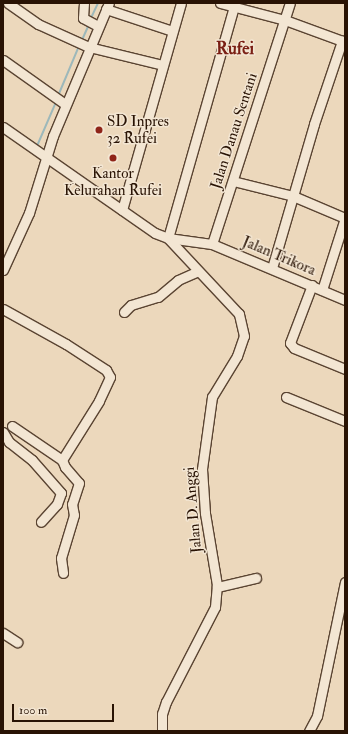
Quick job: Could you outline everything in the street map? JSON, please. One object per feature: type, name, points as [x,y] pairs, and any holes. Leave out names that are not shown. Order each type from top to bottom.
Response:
[{"type":"street","points":[[8,3],[38,24],[83,44],[164,65]]},
{"type":"street","points":[[84,3],[82,14],[92,23]]},
{"type":"street","points":[[122,210],[181,3]]},
{"type":"street","points":[[220,3],[284,20],[344,41],[293,196],[272,268]]},
{"type":"street","name":"Jalan Danau Sentani","points":[[212,244],[290,3]]},
{"type":"street","points":[[3,270],[30,213],[60,100],[92,23],[107,6],[172,31]]},
{"type":"street","points":[[3,128],[155,233],[168,238],[234,7]]},
{"type":"street","points":[[3,60],[60,100]]},
{"type":"street","points":[[233,181],[293,196],[345,218],[322,290]]},
{"type":"street","name":"Jalan Trikora","points":[[168,238],[212,244],[322,290],[344,297]]},
{"type":"street","name":"Jalan D. Anggi","points":[[162,731],[162,714],[166,702],[212,615],[217,587],[205,513],[202,469],[212,397],[239,351],[244,336],[243,324],[229,302],[168,238]]},
{"type":"street","points":[[124,312],[131,305],[141,304],[158,297],[178,280],[198,271]]},
{"type":"street","points":[[312,285],[290,344],[294,348],[345,369]]},
{"type":"street","points":[[3,309],[66,344],[106,370],[110,377],[102,396],[62,460]]},
{"type":"street","points":[[286,397],[345,421]]},
{"type":"street","points":[[12,426],[62,460],[79,483],[72,504],[74,515],[61,558],[63,573]]},
{"type":"street","points":[[3,432],[9,442],[32,460],[62,493],[57,504],[41,522]]},
{"type":"street","points":[[217,587],[256,578]]},
{"type":"street","points":[[309,731],[317,716],[345,582]]},
{"type":"street","points":[[3,633],[17,642]]},
{"type":"waterway","points":[[91,18],[98,3]]},
{"type":"waterway","points":[[82,40],[89,24]]},
{"type":"waterway","points":[[58,96],[79,46]]},
{"type":"waterway","points":[[37,146],[56,102]]},
{"type":"place","name":"SD Inpres 32 Rufei","points":[[99,130]]},
{"type":"place","name":"Kantor Kelurahan Rufei","points":[[113,158]]},
{"type":"district","name":"Rufei","points":[[235,49]]}]
